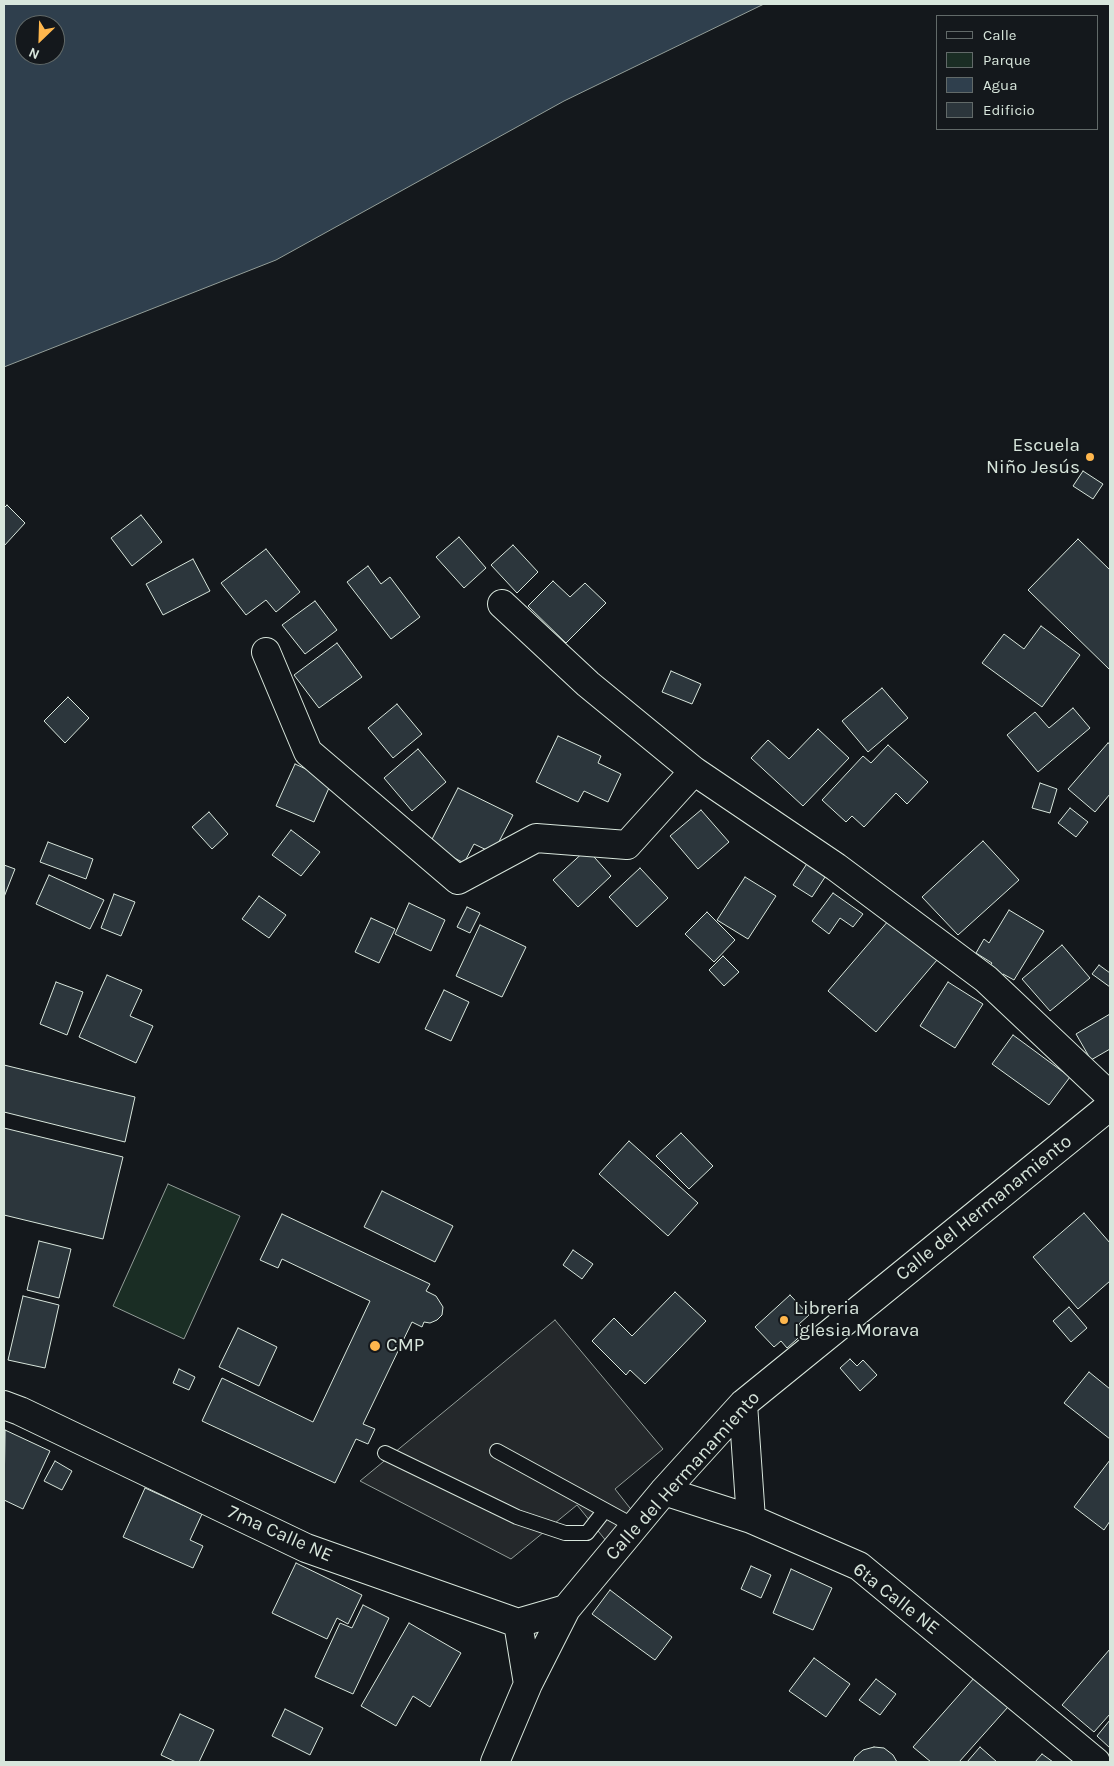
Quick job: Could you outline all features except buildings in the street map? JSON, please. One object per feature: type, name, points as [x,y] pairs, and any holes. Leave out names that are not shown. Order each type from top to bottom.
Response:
[{"type":"street","points":[[502,604],[588,684],[694,771],[836,867],[986,979],[1110,1096]]},
{"type":"street","points":[[266,652],[308,752],[458,880],[536,838],[627,844],[694,771]]},
{"type":"street","name":"Calle del Hermanamiento","points":[[495,1762],[528,1684],[566,1609],[664,1491],[743,1404],[1110,1106]]},
{"type":"street","points":[[743,1404],[751,1520]]},
{"type":"street","name":"7ma Calle NE","points":[[4,1406],[20,1411],[306,1548],[518,1624]]},
{"type":"street","name":"6ta Calle NE","points":[[664,1491],[751,1520],[859,1566],[1096,1762]]},
{"type":"street","points":[[528,1684],[518,1624],[566,1609]]},
{"type":"lane","points":[[497,1451],[634,1526]]},
{"type":"lane","points":[[385,1452],[517,1517],[565,1533],[587,1533],[605,1510]]},
{"type":"green space","points":[[168,1184],[240,1216],[184,1339],[113,1306]]},
{"type":"shaded area","points":[[555,1320],[663,1449],[615,1489],[637,1517],[607,1542],[577,1505],[511,1559],[360,1481]]},
{"type":"water","points":[[4,4],[764,4],[564,101],[276,260],[4,367]]},
{"type":"place","name":"Escuela Niño Jesús","points":[[1090,457]]},
{"type":"place","name":"Libreria Iglesia Morava","points":[[784,1320]]},
{"type":"place","name":"CMP","points":[[375,1346]]}]
